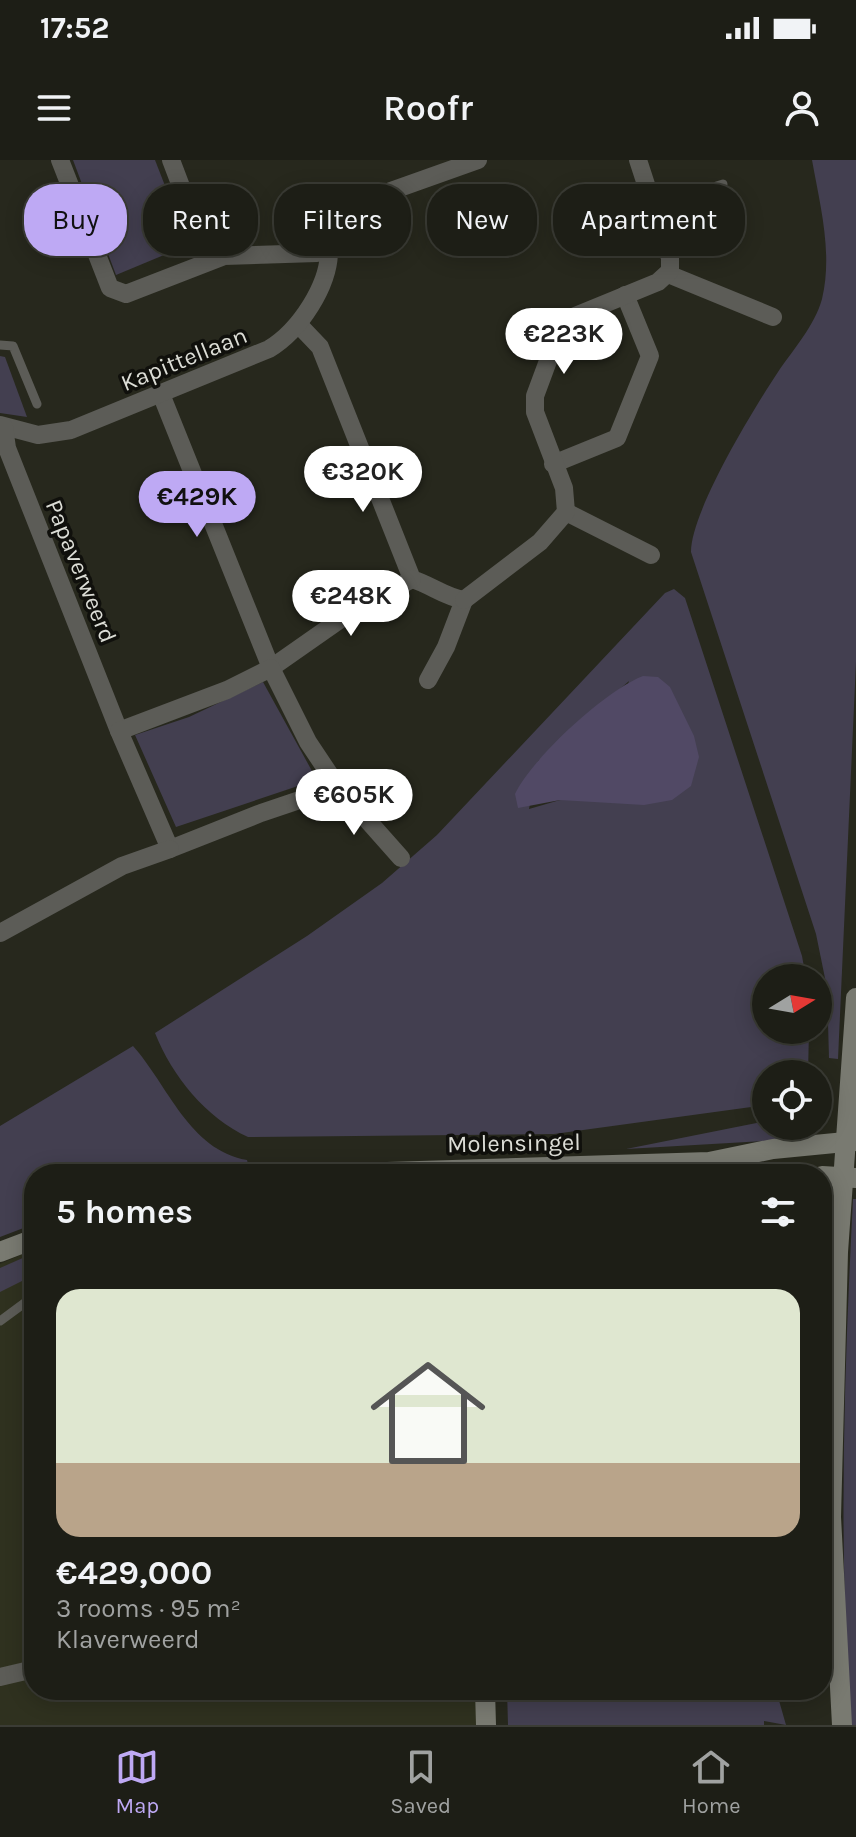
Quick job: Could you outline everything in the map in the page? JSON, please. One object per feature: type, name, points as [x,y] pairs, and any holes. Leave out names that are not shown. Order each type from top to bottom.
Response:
[{"type":"street","points":[[60,160],[110,288],[116,293],[126,294],[209,260],[236,254],[274,254]]},
{"type":"street","points":[[171,160],[209,260]]},
{"type":"street","name":"Kapittellaan","points":[[411,184],[478,160]]},
{"type":"street","points":[[638,160],[646,184]]},
{"type":"street","name":"Kapittellaan","points":[[2,426],[38,435],[58,433],[269,349],[288,337],[299,325],[329,256]]},
{"type":"street","points":[[428,680],[446,647],[464,600],[540,542],[566,512],[564,488],[539,429],[535,396],[558,334],[575,316],[658,282],[668,274],[669,256]]},
{"type":"street","points":[[668,274],[773,317]]},
{"type":"street","points":[[553,464],[617,438],[650,356],[625,295]]},
{"type":"street","points":[[299,325],[320,347],[412,579]]},
{"type":"street","points":[[161,394],[271,668],[308,742],[338,787],[401,858]]},
{"type":"street","name":"Papaverweerd","points":[[2,426],[7,448],[119,731],[170,849]]},
{"type":"street","points":[[566,512],[651,555]]},
{"type":"street","points":[[119,731],[227,690],[271,668],[341,619],[412,579],[434,586],[450,598],[464,600]]},
{"type":"street","points":[[0,910],[5,930],[122,866],[338,787]]},
{"type":"street","points":[[832,1473],[836,1297],[850,1177],[856,998]]},
{"type":"street","name":"Molensingel","points":[[664,1164],[709,1162],[773,1149],[852,1141]]},
{"type":"street","name":"Molensingel","points":[[709,1162],[718,1164]]},
{"type":"street","points":[[0,1252],[24,1243]]},
{"type":"street","points":[[832,1537],[841,1718]]},
{"type":"street","points":[[0,1677],[24,1671]]},
{"type":"street","points":[[485,1700],[486,1725]]},
{"type":"street","points":[[832,1700],[841,1718]]},
{"type":"lane","points":[[0,345],[13,346],[37,404]]},
{"type":"lane","points":[[0,1321],[24,1303]]},
{"type":"shaded area","points":[[73,160],[155,160],[164,184],[143,184],[143,256],[162,256],[116,275],[109,256],[127,256],[127,184],[82,184]]},
{"type":"shaded area","points":[[812,160],[856,160],[856,662],[838,1059],[829,1058],[829,1044],[832,1044],[832,964],[822,964],[816,934],[691,552],[701,512],[726,460],[767,388],[819,309],[826,264],[822,212]]},
{"type":"shaded area","points":[[0,356],[5,357],[27,417],[0,413]]},
{"type":"shaded area","points":[[674,589],[685,598],[803,964],[752,964],[752,1044],[809,1044],[808,1060],[752,1060],[752,1107],[554,1134],[248,1137],[218,1119],[181,1080],[155,1033],[307,936],[382,883],[437,835],[665,593]],"holes":[[[629,681],[592,800],[560,800],[529,809],[538,761]]]},
{"type":"shaded area","points":[[643,676],[658,677],[670,687],[694,736],[699,757],[691,786],[672,800],[644,805],[560,800],[518,808],[515,794],[553,745],[610,695]]},
{"type":"shaded area","points":[[263,682],[312,771],[311,777],[304,784],[176,827],[135,735],[189,717]]},
{"type":"shaded area","points":[[133,1046],[195,1130],[227,1154],[247,1160],[248,1164],[24,1164],[24,1228],[0,1237],[0,1126]]},
{"type":"shaded area","points":[[752,1124],[752,1140],[779,1140],[626,1149]]},
{"type":"shaded area","points":[[853,1199],[856,1199],[856,1725],[851,1725],[844,1528],[845,1396]]},
{"type":"shaded area","points":[[24,1253],[24,1700],[494,1700],[493,1725],[0,1725],[0,1264]]},
{"type":"shaded area","points":[[24,1257],[24,1280],[0,1292],[0,1268]]},
{"type":"shaded area","points":[[507,1700],[779,1700],[786,1725],[764,1721],[764,1725],[508,1725]]}]
